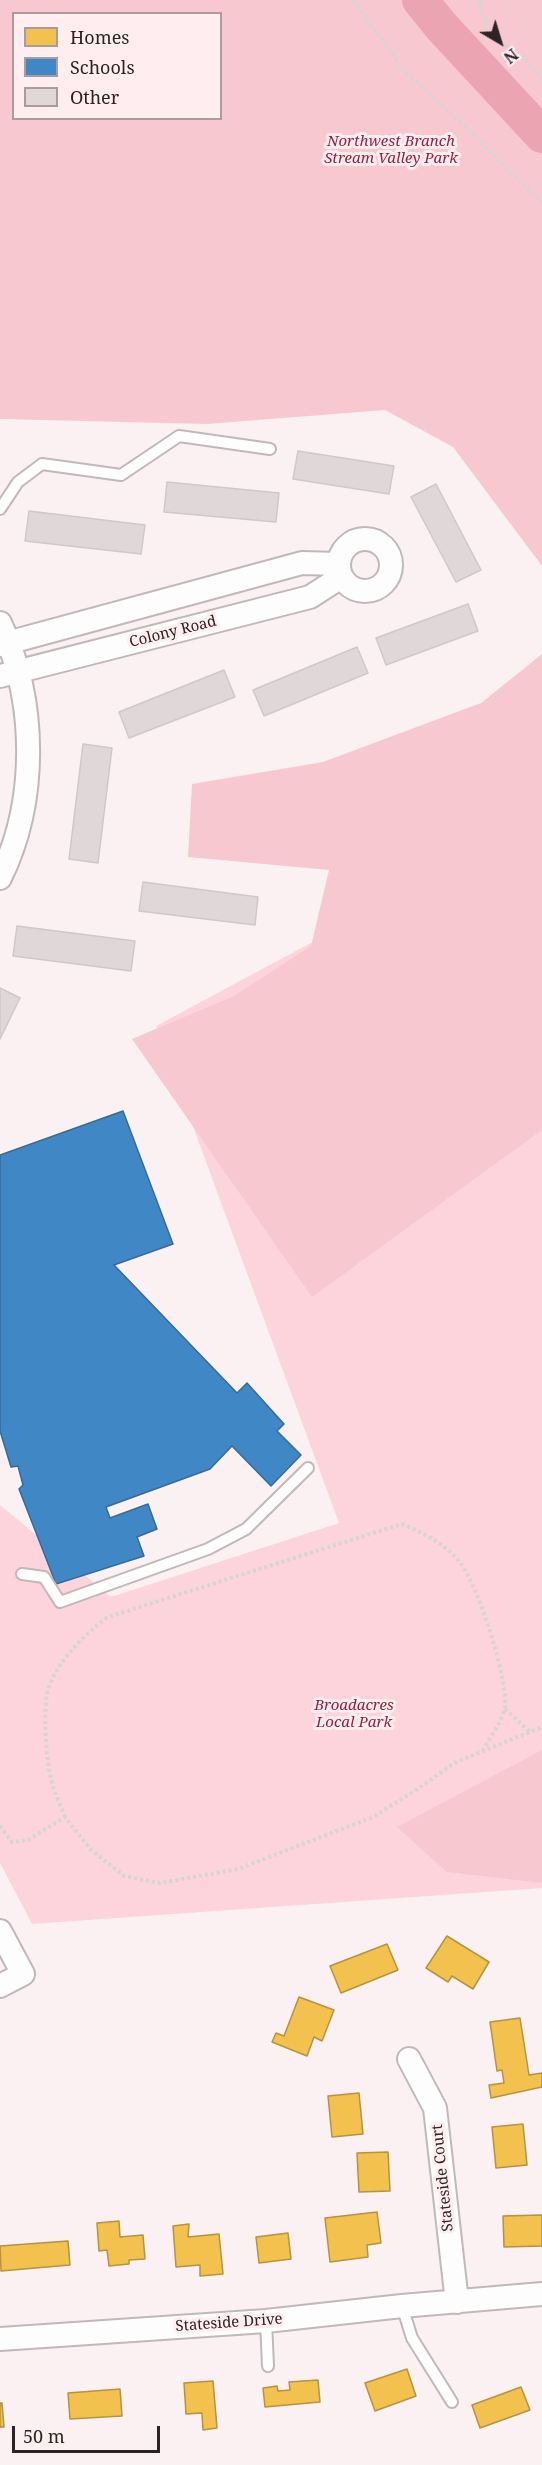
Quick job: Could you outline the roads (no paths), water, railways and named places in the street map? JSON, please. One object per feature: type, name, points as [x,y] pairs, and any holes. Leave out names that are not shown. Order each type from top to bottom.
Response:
[{"type":"street","name":"Colony Road","points":[[3,636],[302,562],[340,570],[310,597],[9,674]]},
{"type":"street","points":[[0,878],[8,861],[21,814],[27,775],[24,701],[9,674],[3,636]]},
{"type":"street","points":[[0,1931],[23,1974],[0,1986]]},
{"type":"street","name":"Stateside Court","points":[[409,2060],[435,2108],[457,2302]]},
{"type":"street","name":"Stateside Drive","points":[[0,2339],[266,2321],[402,2306],[542,2295]]},
{"type":"lane","points":[[0,509],[18,482],[42,464],[121,475],[179,436],[270,449]]},
{"type":"lane","points":[[22,1574],[45,1577],[60,1602],[208,1549],[246,1529],[308,1468]]},
{"type":"lane","points":[[402,2306],[412,2338],[452,2402]]},
{"type":"lane","points":[[266,2321],[268,2366]]},
{"type":"waterway","points":[[420,0],[441,26],[542,135]]},
{"type":"park label","name":"Northwest Branch Stream Valley Park","points":[[391,150]]},
{"type":"park label","name":"Broadacres Local Park","points":[[354,1714]]}]
